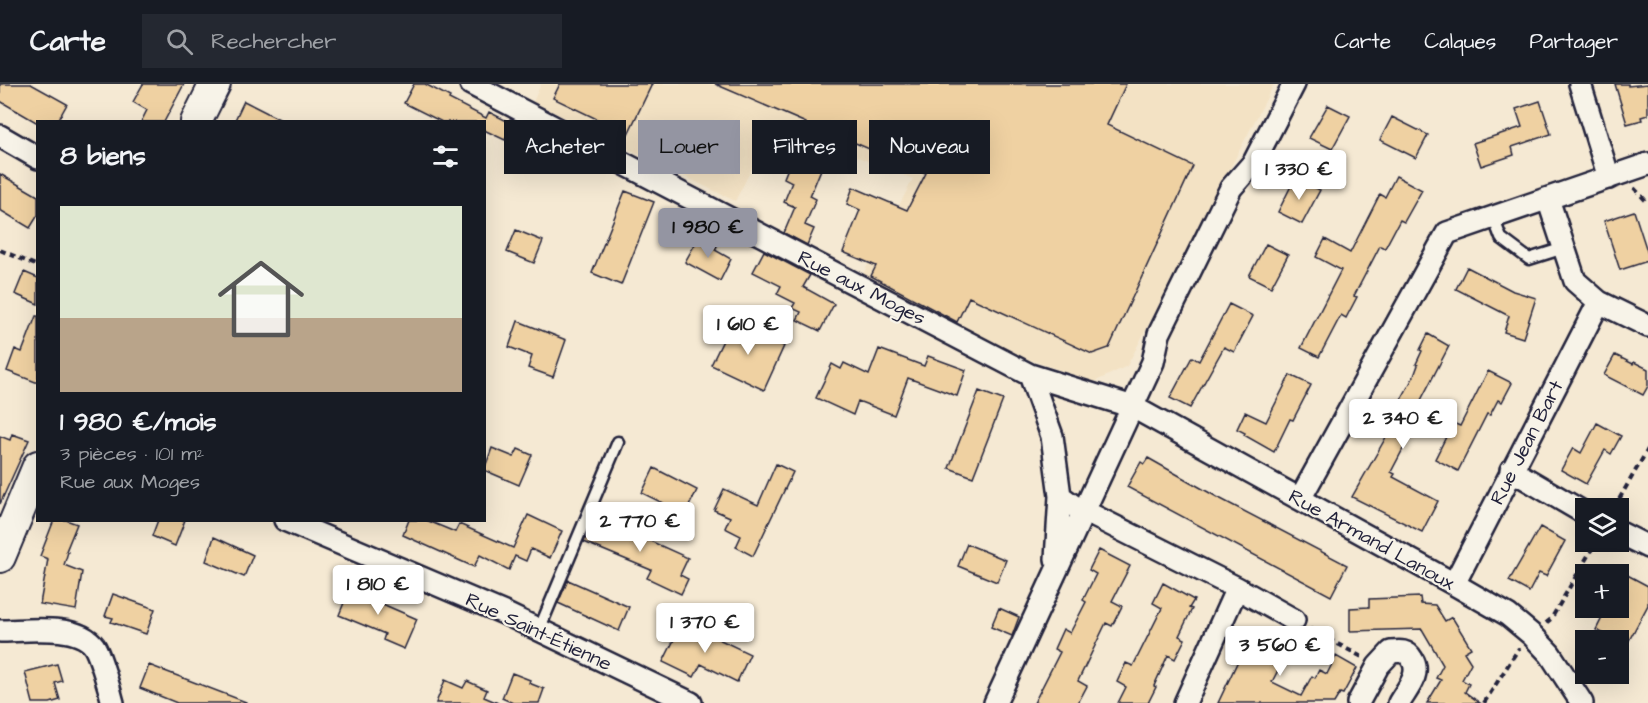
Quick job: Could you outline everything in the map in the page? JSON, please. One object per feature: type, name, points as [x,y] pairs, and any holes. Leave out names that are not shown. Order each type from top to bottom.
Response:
[{"type":"street","points":[[197,120],[215,84]]},
{"type":"street","name":"Rue aux Moges","points":[[471,84],[1030,375],[1133,407]]},
{"type":"street","points":[[995,703],[1154,362],[1159,334],[1231,188],[1254,162],[1294,84]]},
{"type":"street","points":[[1580,84],[1609,178]]},
{"type":"street","points":[[0,136],[36,157]]},
{"type":"street","points":[[1299,499],[1448,233],[1648,164]]},
{"type":"street","points":[[1548,199],[1575,281],[1599,302],[1648,326]]},
{"type":"street","name":"Rue Jean Bart","points":[[1454,584],[1599,302]]},
{"type":"street","points":[[1030,375],[1052,436],[1060,496],[1055,572]]},
{"type":"street","name":"Rue Armand Lanoux","points":[[1133,407],[1508,615],[1550,654],[1582,703]]},
{"type":"street","points":[[1511,470],[1575,507]]},
{"type":"street","points":[[0,557],[36,471]]},
{"type":"street","points":[[1060,496],[1084,512],[1237,588],[1294,620]]},
{"type":"street","name":"Rue Saint-Étienne","points":[[290,522],[539,630],[691,703]]},
{"type":"street","points":[[1629,538],[1648,547]]},
{"type":"street","points":[[1185,703],[1237,588]]},
{"type":"street","points":[[0,631],[57,629],[82,637],[94,646],[113,703]]},
{"type":"street","points":[[1358,703],[1378,666],[1391,652],[1401,651],[1409,654],[1415,663],[1416,675],[1399,703]]},
{"type":"lane","points":[[1493,217],[1501,238],[1529,259],[1564,248]]},
{"type":"lane","points":[[539,630],[618,442]]},
{"type":"path","points":[[0,250],[36,265]]},
{"type":"path","points":[[1620,498],[1648,449]]},
{"type":"path","points":[[1294,620],[1378,666]]},
{"type":"shaded area","points":[[541,84],[1274,84],[1127,366],[1094,382],[1022,357],[862,276],[913,179],[900,174],[990,174],[990,120],[869,120],[869,161],[857,157],[857,120],[752,120],[752,168],[735,201],[680,174],[740,174],[740,120],[638,120],[638,153],[626,148],[626,120],[570,120],[533,102]]},
{"type":"building","points":[[0,84],[31,84],[67,104],[58,120],[36,120],[36,122],[0,101]]},
{"type":"building","points":[[143,84],[184,84],[165,120],[142,120],[147,110],[133,102]]},
{"type":"building","points":[[414,84],[425,84],[486,118],[489,112],[505,120],[504,140],[486,131],[486,120],[438,120],[404,103]]},
{"type":"building","points":[[560,84],[652,84],[628,134],[626,133],[626,120],[599,120],[553,98]]},
{"type":"building","points":[[715,84],[1126,84],[1107,125],[1193,166],[1109,348],[1092,354],[969,297],[957,322],[871,276],[876,266],[843,252],[860,210],[847,204],[853,187],[907,210],[925,174],[990,174],[990,120],[869,120],[869,149],[857,144],[857,120],[799,120]]},
{"type":"building","points":[[1615,84],[1628,84],[1628,86],[1648,84],[1648,115],[1641,117],[1642,120],[1627,124]]},
{"type":"building","points":[[244,101],[281,120],[235,120]]},
{"type":"building","points":[[1540,101],[1551,134],[1512,147],[1514,155],[1481,166],[1473,143],[1522,127],[1516,109]]},
{"type":"building","points":[[1328,105],[1350,116],[1332,149],[1309,138]]},
{"type":"building","points":[[1392,117],[1428,135],[1416,158],[1380,140]]},
{"type":"building","points":[[0,174],[36,195],[36,218],[30,228],[0,210]]},
{"type":"building","points":[[786,174],[819,174],[810,196],[816,199],[805,225],[814,229],[807,245],[784,233],[795,207],[784,202],[792,182],[784,178]]},
{"type":"building","points":[[1396,176],[1422,190],[1404,222],[1400,220],[1385,248],[1380,246],[1354,296],[1357,297],[1346,318],[1341,315],[1319,357],[1301,348],[1341,270],[1316,257],[1325,239],[1350,253],[1380,194],[1385,197]]},
{"type":"building","points":[[1295,178],[1320,190],[1302,224],[1278,212]]},
{"type":"building","points":[[625,191],[654,202],[621,285],[592,273]]},
{"type":"building","points":[[1634,211],[1648,254],[1648,261],[1620,270],[1604,221]]},
{"type":"building","points":[[516,230],[543,241],[534,263],[507,252]]},
{"type":"building","points":[[699,237],[717,246],[715,250],[731,259],[720,281],[685,262]]},
{"type":"building","points":[[1266,244],[1288,255],[1271,287],[1249,276]]},
{"type":"building","points":[[764,251],[810,275],[803,287],[834,304],[820,331],[797,320],[801,312],[792,308],[795,303],[777,294],[781,286],[753,272]]},
{"type":"building","points":[[1467,267],[1513,291],[1536,298],[1523,338],[1504,332],[1509,316],[1456,289]]},
{"type":"building","points":[[24,272],[36,277],[36,303],[15,294]]},
{"type":"building","points":[[1229,304],[1253,316],[1234,352],[1224,347],[1190,408],[1170,398],[1192,357],[1199,361]]},
{"type":"building","points":[[36,316],[36,382],[7,371],[15,349],[22,352]]},
{"type":"building","points":[[518,321],[566,340],[553,377],[528,368],[532,356],[509,347]]},
{"type":"building","points":[[732,322],[784,346],[764,390],[711,365]]},
{"type":"building","points":[[1428,334],[1449,346],[1418,406],[1424,409],[1391,472],[1395,474],[1393,477],[1438,501],[1422,532],[1352,497],[1385,439],[1388,431],[1385,429],[1414,376],[1422,351],[1420,350]]},
{"type":"building","points":[[879,349],[924,366],[928,356],[966,370],[957,396],[908,378],[894,415],[858,401],[853,415],[816,398],[832,364],[841,369],[844,363],[869,375]]},
{"type":"building","points":[[1615,355],[1648,369],[1648,386],[1643,395],[1604,375]]},
{"type":"building","points":[[1488,371],[1512,383],[1502,402],[1498,400],[1490,415],[1487,414],[1458,471],[1435,459],[1453,423],[1460,426]]},
{"type":"building","points":[[1290,375],[1311,385],[1293,420],[1290,419],[1274,452],[1237,429],[1245,412],[1266,422]]},
{"type":"building","points":[[979,391],[1003,400],[973,477],[949,468]]},
{"type":"building","points":[[1597,423],[1621,436],[1611,454],[1605,450],[1586,484],[1561,470],[1573,448],[1581,453]]},
{"type":"building","points":[[12,434],[29,440],[0,504],[0,436],[10,440]]},
{"type":"building","points":[[492,448],[514,457],[518,449],[532,455],[519,485],[486,471]]},
{"type":"building","points":[[1148,458],[1347,565],[1331,596],[1127,487],[1141,462],[1144,464]]},
{"type":"building","points":[[776,464],[793,472],[753,556],[736,547],[741,536],[725,528],[730,517],[714,510],[724,489],[758,505]]},
{"type":"building","points":[[654,468],[697,490],[685,514],[642,493]]},
{"type":"building","points":[[528,515],[562,531],[550,558],[531,549],[526,561],[515,556],[509,570],[480,555],[474,567],[403,535],[408,522],[431,522],[455,532],[459,524],[513,548]]},
{"type":"building","points":[[595,516],[688,558],[680,575],[688,579],[681,594],[647,578],[651,570],[584,542]]},
{"type":"building","points":[[53,522],[77,524],[66,551],[68,552],[64,565],[82,572],[76,610],[40,604],[48,559],[40,556]]},
{"type":"building","points":[[157,522],[184,522],[175,546],[152,536]]},
{"type":"building","points":[[1540,527],[1565,541],[1546,576],[1539,573],[1529,592],[1509,581]]},
{"type":"building","points":[[214,537],[253,555],[244,577],[206,561]]},
{"type":"building","points":[[967,544],[1006,560],[997,582],[958,566]]},
{"type":"building","points":[[1099,550],[1130,566],[1112,601],[1122,606],[1112,626],[1106,623],[1078,681],[1087,686],[1078,703],[1034,703],[1060,652],[1054,649],[1063,629],[1070,633],[1086,602],[1083,600],[1096,574],[1089,570]]},
{"type":"building","points":[[1629,576],[1648,586],[1648,605],[1629,640],[1629,630],[1596,630],[1602,618],[1629,618]]},
{"type":"building","points":[[568,580],[629,607],[619,631],[558,603]]},
{"type":"building","points":[[352,583],[374,592],[371,599],[417,619],[404,649],[383,640],[385,634],[339,615]]},
{"type":"building","points":[[1163,583],[1194,600],[1179,636],[1185,639],[1175,659],[1168,655],[1148,703],[1118,703],[1126,687],[1117,682],[1126,663],[1133,666],[1162,608],[1153,603]]},
{"type":"building","points":[[113,594],[155,609],[146,634],[111,622],[113,618],[105,616]]},
{"type":"building","points":[[1420,597],[1421,604],[1435,605],[1445,621],[1452,617],[1471,648],[1464,652],[1471,663],[1462,680],[1469,684],[1465,692],[1480,703],[1427,703],[1441,680],[1436,678],[1443,665],[1422,629],[1350,631],[1350,608],[1369,607],[1369,599]]},
{"type":"building","points":[[999,608],[1019,617],[1012,636],[991,627]]},
{"type":"building","points":[[683,622],[750,654],[737,682],[701,664],[694,677],[663,662]]},
{"type":"building","points":[[1248,630],[1288,651],[1272,682],[1301,696],[1312,676],[1315,678],[1319,670],[1327,674],[1336,656],[1357,668],[1343,694],[1340,693],[1334,703],[1218,703],[1244,648],[1240,646]]},
{"type":"building","points":[[57,664],[62,681],[55,683],[60,700],[50,703],[33,703],[25,672]]},
{"type":"building","points":[[149,665],[246,703],[177,703],[140,688]]},
{"type":"building","points":[[512,673],[544,689],[539,703],[513,703],[502,698]]},
{"type":"building","points":[[445,680],[463,688],[467,681],[487,690],[484,697],[498,703],[436,703]]}]
